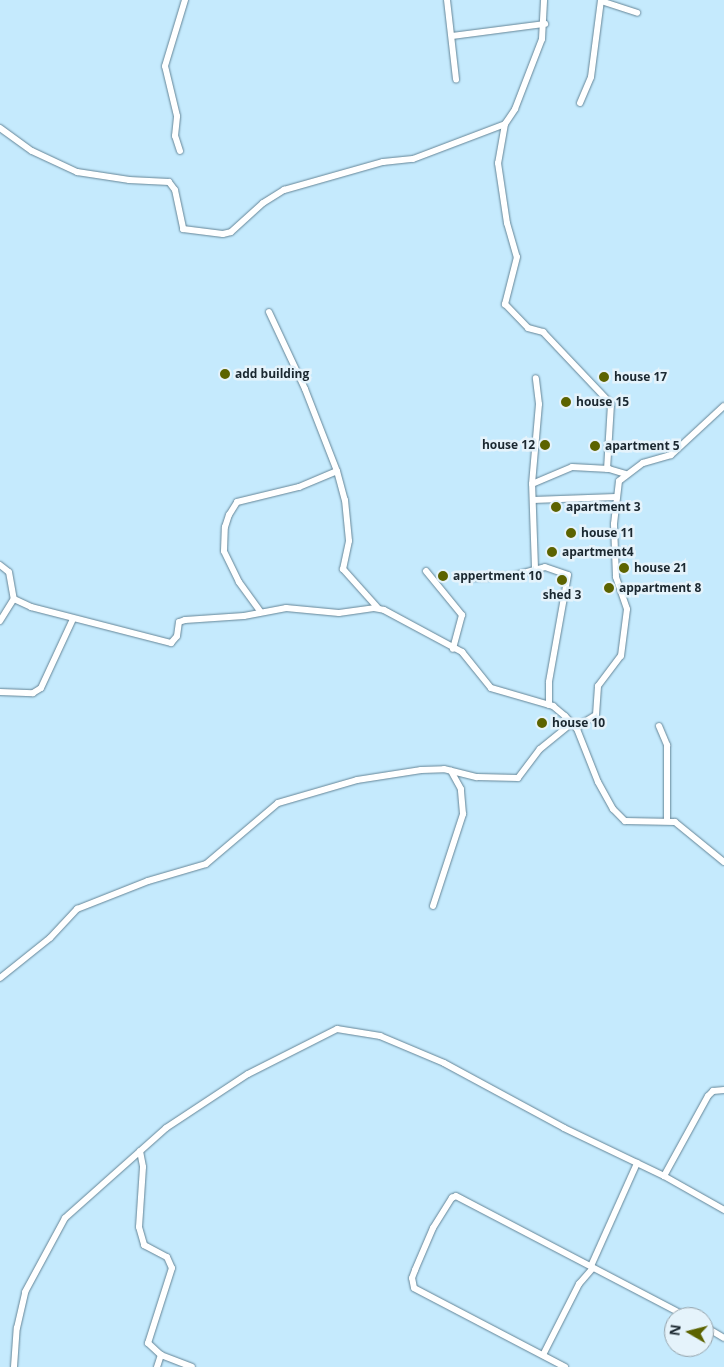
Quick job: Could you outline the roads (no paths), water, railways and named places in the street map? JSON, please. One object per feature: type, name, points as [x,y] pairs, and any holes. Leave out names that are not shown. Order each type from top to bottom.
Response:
[{"type":"street","points":[[180,151],[175,136],[177,116],[165,66],[185,0]]},
{"type":"street","points":[[447,0],[456,79]]},
{"type":"street","points":[[544,0],[545,24],[542,39],[520,96],[504,124],[498,163],[507,223],[517,257],[505,304],[528,328],[543,332],[611,404],[606,469]]},
{"type":"street","points":[[580,103],[590,76],[601,1],[636,13]]},
{"type":"street","points":[[452,36],[545,24]]},
{"type":"street","points":[[0,128],[32,151],[77,172],[129,180],[168,182],[175,190],[183,229],[223,234],[231,232],[263,203],[284,190],[383,162],[413,160],[504,124]]},
{"type":"street","points":[[270,312],[305,389],[337,471],[345,500],[349,541],[343,569],[378,608],[453,649],[462,652],[491,688],[549,705],[574,725],[598,782],[613,809],[628,823],[667,820],[675,822],[724,862]]},
{"type":"street","points":[[535,568],[532,484],[539,404],[536,378]]},
{"type":"street","points":[[0,978],[50,938],[77,908],[148,881],[206,864],[278,803],[356,780],[421,770],[451,771],[477,777],[518,778],[540,748],[598,711],[598,686],[618,664],[624,644],[627,609],[615,565],[616,489],[625,474],[643,463],[671,455],[724,406]]},
{"type":"street","points":[[532,484],[562,469],[606,469],[625,474]]},
{"type":"street","points":[[260,611],[239,582],[224,551],[225,527],[237,502],[299,487],[337,471]]},
{"type":"street","points":[[533,500],[616,497]]},
{"type":"street","points":[[0,565],[9,572],[14,599],[0,621]]},
{"type":"street","points":[[470,578],[512,576],[535,568],[545,567],[568,575],[557,626],[556,654],[549,682],[549,705]]},
{"type":"street","points":[[426,571],[462,615],[453,649]]},
{"type":"street","points":[[14,599],[73,619],[171,644],[177,636],[179,622],[185,620],[244,616],[260,611],[286,608],[350,613],[378,608]]},
{"type":"street","points":[[0,692],[33,693],[41,688],[73,619]]},
{"type":"street","points":[[659,726],[667,745],[667,820]]},
{"type":"street","points":[[433,906],[463,814],[461,789],[451,771]]},
{"type":"street","points":[[14,1367],[23,1298],[45,1250],[65,1218],[166,1128],[230,1085],[327,1032],[342,1029],[380,1036],[444,1063],[664,1176],[724,1210]]},
{"type":"street","points":[[664,1176],[708,1096],[713,1091],[724,1090]]},
{"type":"street","points":[[140,1151],[143,1167],[139,1227],[144,1245],[172,1263],[171,1275],[148,1336],[150,1348],[161,1355],[192,1367]]},
{"type":"street","points":[[543,1355],[579,1284],[592,1267],[637,1162]]},
{"type":"street","points":[[564,1367],[414,1288],[412,1278],[433,1228],[447,1202],[456,1196],[668,1307]]},
{"type":"street","points":[[157,1367],[161,1355]]},
{"type":"place","name":"add building","points":[[225,374]]},
{"type":"place","name":"house 17","points":[[604,377]]},
{"type":"place","name":"house 15","points":[[566,402]]},
{"type":"place","name":"house 12","points":[[545,445]]},
{"type":"place","name":"apartment 5","points":[[595,446]]},
{"type":"place","name":"apartment 3","points":[[556,507]]},
{"type":"place","name":"house 11","points":[[571,533]]},
{"type":"place","name":"apartment4","points":[[552,552]]},
{"type":"place","name":"house 21","points":[[624,568]]},
{"type":"place","name":"appertment 10","points":[[443,576]]},
{"type":"place","name":"shed 3","points":[[562,580]]},
{"type":"place","name":"appartment 8","points":[[609,588]]},
{"type":"place","name":"house 10","points":[[542,723]]}]
